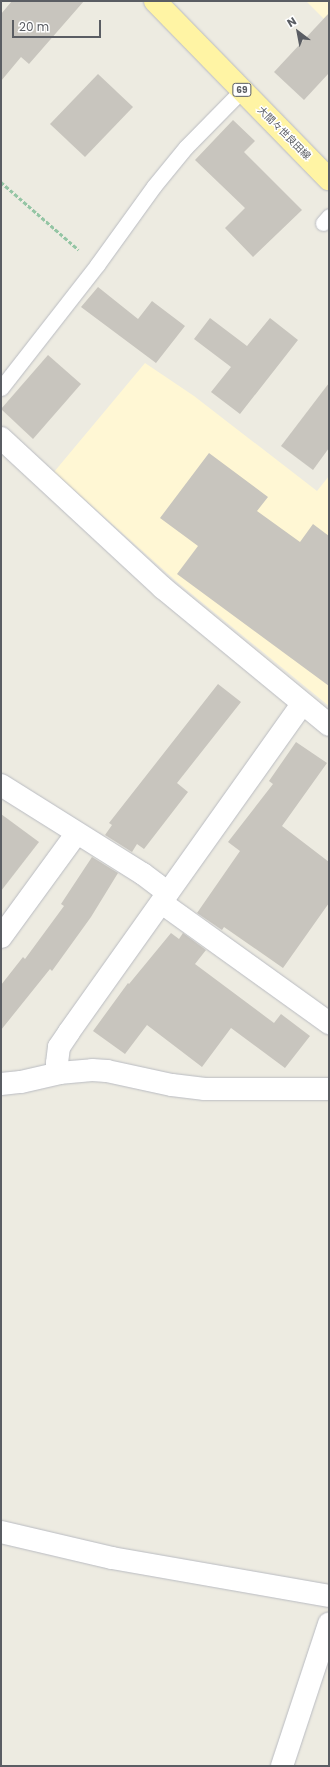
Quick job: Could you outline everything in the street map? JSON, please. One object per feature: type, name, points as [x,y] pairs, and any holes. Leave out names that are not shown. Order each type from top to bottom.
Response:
[{"type":"main road","name":"大間々世良田線","points":[[155,1],[242,90],[326,169]]},
{"type":"street","points":[[1,438],[163,588],[329,725]]},
{"type":"street","points":[[59,1073],[57,1063],[59,1047],[302,704]]},
{"type":"street","points":[[2,787],[143,874],[165,898],[327,1018]]},
{"type":"street","points":[[1,937],[76,834]]},
{"type":"street","points":[[1,1084],[21,1082],[59,1073],[92,1070],[107,1071],[172,1085],[205,1089],[329,1089]]},
{"type":"street","points":[[1,1532],[112,1558],[329,1596]]},
{"type":"street","points":[[282,1766],[329,1624]]},
{"type":"lane","points":[[1,388],[97,265],[130,216],[176,158],[242,90]]},
{"type":"path","points":[[1,182],[97,265]]},
{"type":"shaded area","points":[[306,1],[329,1],[329,24]]},
{"type":"shaded area","points":[[145,363],[194,396],[317,491],[329,476],[329,706],[177,582],[54,472]]},
{"type":"building","points":[[12,1],[84,1],[29,64],[21,57],[1,81],[1,14]]},
{"type":"building","points":[[329,13],[329,73],[304,100],[274,72]]},
{"type":"building","points":[[98,74],[133,107],[85,157],[50,124]]},
{"type":"building","points":[[233,120],[255,141],[244,152],[302,210],[253,257],[225,228],[245,208],[195,160]]},
{"type":"building","points":[[98,287],[138,319],[152,301],[185,326],[156,363],[81,307]]},
{"type":"building","points":[[210,318],[247,346],[270,318],[298,340],[240,414],[211,392],[231,367],[194,339]]},
{"type":"building","points":[[48,355],[81,384],[33,439],[1,409]]},
{"type":"building","points":[[329,383],[329,448],[313,470],[281,446]]},
{"type":"building","points":[[209,453],[268,497],[257,511],[300,542],[313,524],[329,536],[329,686],[177,574],[198,546],[160,518]]},
{"type":"building","points":[[218,684],[241,702],[177,783],[188,792],[144,849],[137,844],[132,852],[105,835],[112,825],[109,823]]},
{"type":"building","points":[[296,742],[327,763],[282,826],[329,862],[329,903],[283,968],[224,927],[222,930],[197,913],[240,851],[228,842],[273,784],[269,781]]},
{"type":"building","points":[[1,814],[39,842],[1,891]]},
{"type":"building","points":[[92,857],[118,873],[91,917],[52,971],[50,969],[1,1030],[1,985],[23,957],[25,959],[64,906],[61,904]]},
{"type":"building","points":[[171,933],[179,939],[183,933],[206,950],[195,964],[274,1023],[281,1014],[310,1036],[285,1068],[231,1028],[202,1067],[147,1025],[125,1054],[93,1031],[128,983],[129,984]]}]
